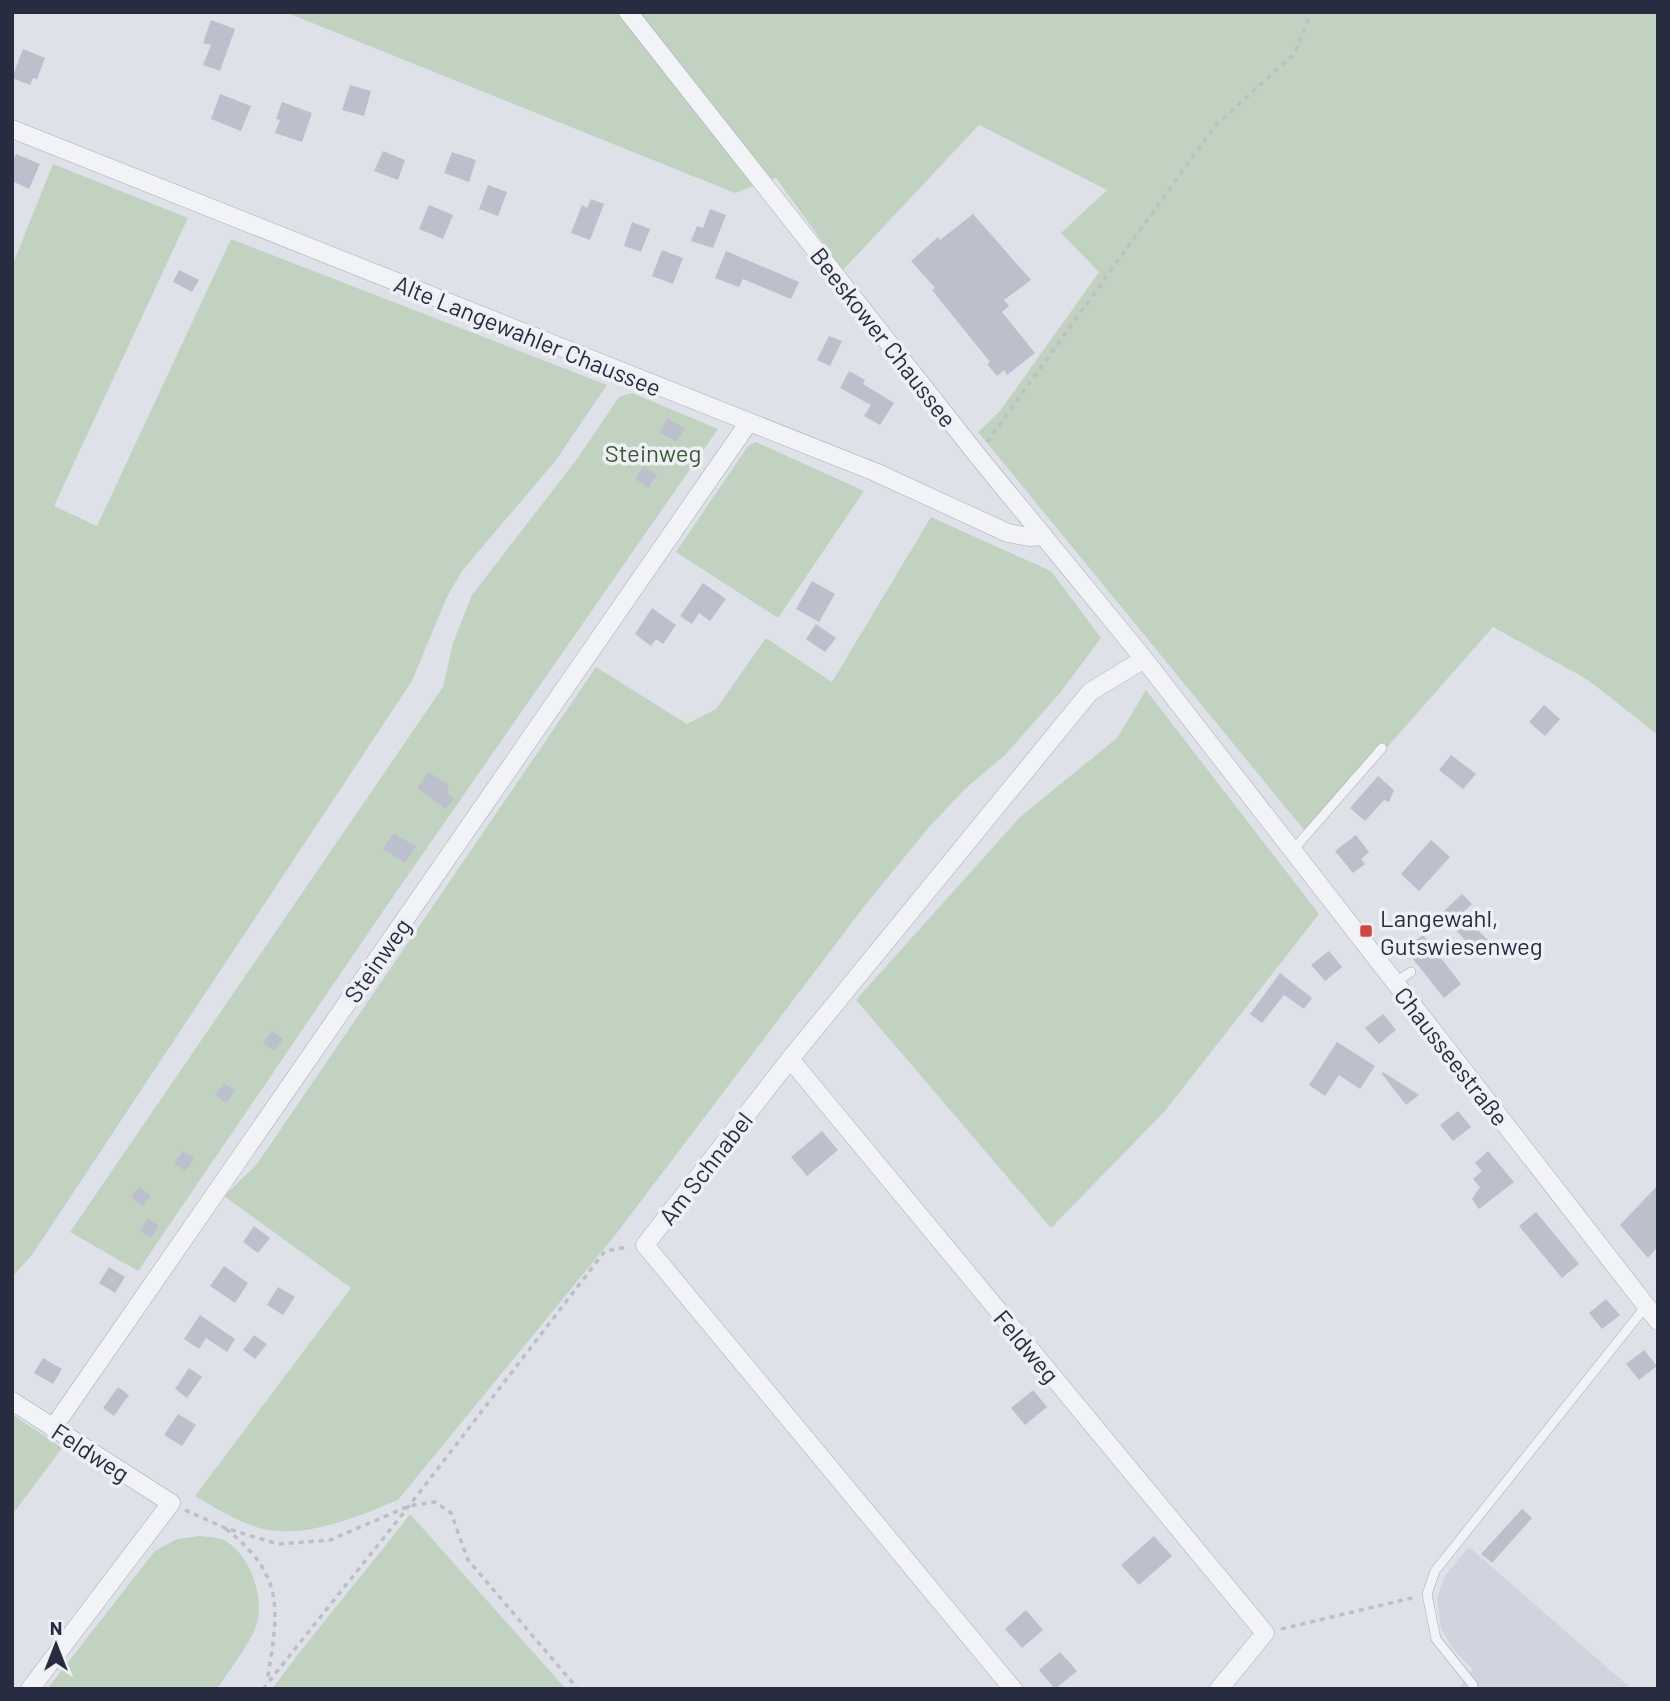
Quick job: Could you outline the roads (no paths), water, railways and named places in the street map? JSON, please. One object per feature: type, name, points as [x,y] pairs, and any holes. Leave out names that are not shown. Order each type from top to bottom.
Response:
[{"type":"street","name":"Beeskower Chaussee","points":[[628,12],[977,455],[1143,659]]},
{"type":"street","name":"Alte Langewahler Chaussee","points":[[12,129],[875,472],[1008,533],[1029,537],[1044,536]]},
{"type":"street","name":"Steinweg","points":[[54,1428],[749,422]]},
{"type":"street","name":"Chausseestraße","points":[[1143,659],[1658,1321]]},
{"type":"street","name":"Am Schnabel","points":[[1013,1689],[645,1245],[790,1059],[1090,692],[1143,659]]},
{"type":"street","name":"Feldweg","points":[[790,1059],[1265,1633],[1219,1689]]},
{"type":"street","name":"Feldweg","points":[[12,1401],[171,1503],[30,1689]]},
{"type":"lane","points":[[1293,850],[1382,748]]},
{"type":"lane","points":[[1395,982],[1411,972]]},
{"type":"lane","points":[[1474,1685],[1436,1639],[1427,1594],[1435,1571],[1646,1306]]},
{"type":"place","name":"Langewahl, Gutswiesenweg","points":[[1366,931]]}]
